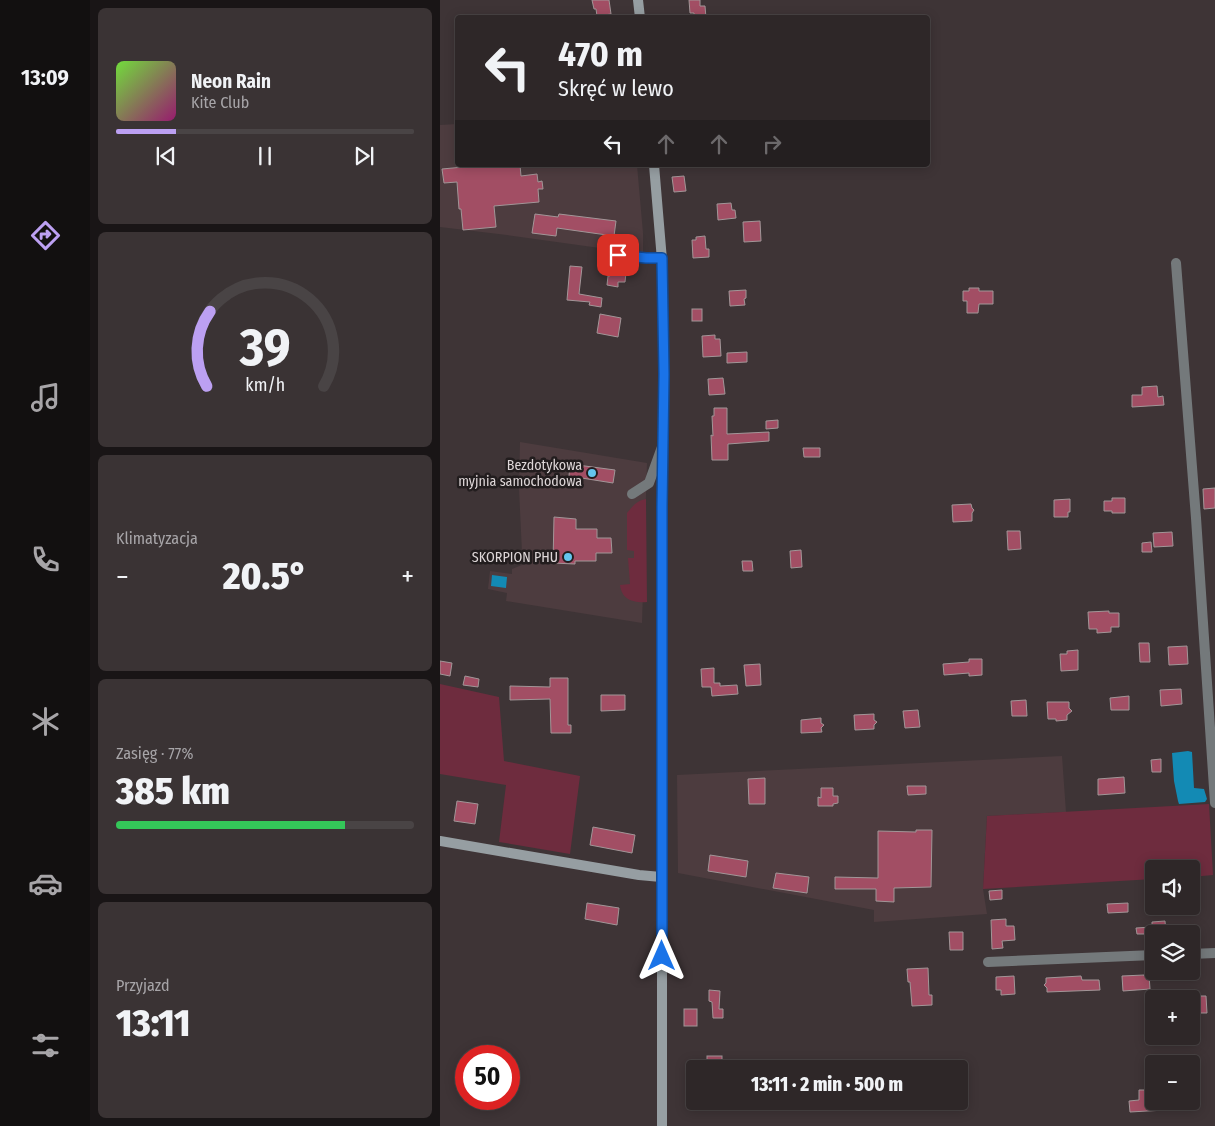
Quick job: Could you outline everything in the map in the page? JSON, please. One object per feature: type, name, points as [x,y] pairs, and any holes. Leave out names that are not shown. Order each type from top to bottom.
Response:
[{"type":"main road","points":[[638,0],[640,15]]},
{"type":"main road","points":[[654,167],[662,259],[664,374],[661,877],[662,1126]]},
{"type":"main road","points":[[440,842],[661,877]]},
{"type":"street","points":[[604,253],[662,259]]},
{"type":"street","points":[[1176,263],[1196,518],[1215,803]]},
{"type":"street","points":[[632,494],[649,483],[663,446]]},
{"type":"street","points":[[1200,954],[1215,953]]},
{"type":"street","points":[[988,962],[1145,956]]},
{"type":"shaded area","points":[[455,124],[455,167],[637,167],[643,254],[440,227],[440,125]]},
{"type":"shaded area","points":[[520,442],[647,463],[642,623],[506,601],[507,593],[488,589],[490,571],[512,574],[512,569],[527,563],[528,553],[522,553],[519,488]]},
{"type":"shaded area","points":[[646,499],[647,602],[637,602],[629,600],[623,594],[620,585],[630,584],[628,558],[634,558],[634,551],[627,550],[627,513],[637,502]]},
{"type":"shaded area","points":[[440,684],[499,697],[504,761],[580,776],[570,854],[499,842],[506,785],[440,774]]},
{"type":"shaded area","points":[[1062,756],[1066,812],[987,816],[983,889],[987,914],[874,922],[874,910],[678,873],[677,775]]},
{"type":"shaded area","points":[[1209,804],[1213,875],[1200,876],[1200,860],[1145,860],[1145,880],[983,889],[987,816]]},
{"type":"water","points":[[492,575],[507,577],[506,588],[491,586]]},
{"type":"water","points":[[1192,752],[1194,788],[1204,789],[1207,799],[1205,802],[1179,804],[1174,781],[1172,753]]},
{"type":"building","points":[[592,0],[609,0],[611,14],[597,15],[596,9],[594,9]]},
{"type":"building","points":[[689,0],[700,0],[700,6],[705,6],[706,15],[690,13]]},
{"type":"building","points":[[520,167],[521,176],[537,174],[538,182],[542,181],[543,189],[538,189],[539,202],[494,206],[496,227],[463,230],[457,182],[444,183],[442,169]]},
{"type":"building","points":[[684,176],[686,191],[674,192],[672,177]]},
{"type":"building","points":[[731,203],[732,210],[735,210],[736,218],[718,220],[717,204]]},
{"type":"building","points":[[535,214],[558,217],[559,214],[616,221],[614,236],[557,228],[556,236],[532,233]]},
{"type":"building","points":[[760,221],[761,241],[744,242],[743,222]]},
{"type":"building","points":[[705,236],[709,257],[693,258],[692,240],[696,240],[696,237]]},
{"type":"building","points":[[570,266],[582,267],[579,294],[602,298],[601,307],[589,305],[590,302],[567,300]]},
{"type":"building","points":[[611,271],[626,273],[625,282],[618,282],[618,287],[607,285],[608,276],[610,276]]},
{"type":"building","points":[[969,288],[979,288],[979,291],[993,291],[993,304],[979,304],[978,313],[967,313],[967,301],[963,301],[963,291],[969,291]]},
{"type":"building","points":[[746,290],[745,305],[730,306],[729,291]]},
{"type":"building","points":[[692,309],[702,309],[702,321],[692,321]]},
{"type":"building","points":[[600,314],[621,318],[618,337],[597,333]]},
{"type":"building","points":[[715,335],[715,339],[720,339],[721,356],[703,357],[702,336]]},
{"type":"building","points":[[747,352],[747,362],[727,363],[727,353]]},
{"type":"building","points":[[723,378],[725,394],[709,395],[708,379]]},
{"type":"building","points":[[1157,386],[1158,397],[1163,396],[1164,405],[1132,407],[1132,395],[1142,395],[1142,387]]},
{"type":"building","points":[[714,408],[727,408],[727,434],[769,432],[769,441],[728,444],[728,460],[712,460],[711,435],[713,436],[712,416],[714,416]]},
{"type":"building","points":[[778,420],[778,428],[766,429],[766,421]]},
{"type":"building","points":[[803,448],[820,448],[820,457],[804,457]]},
{"type":"building","name":"Bezdotykowa myjnia samochodowa","points":[[570,464],[615,470],[613,483],[569,476]]},
{"type":"building","points":[[1215,488],[1215,508],[1204,509],[1203,489]]},
{"type":"building","points":[[1112,498],[1125,498],[1125,513],[1104,511],[1104,501],[1112,501]]},
{"type":"building","points":[[1070,499],[1068,517],[1054,517],[1054,500]]},
{"type":"building","points":[[971,504],[974,510],[972,521],[953,522],[952,505]]},
{"type":"building","points":[[554,517],[576,519],[576,529],[597,529],[597,538],[611,538],[612,553],[596,553],[596,561],[575,561],[575,564],[553,563]]},
{"type":"building","points":[[1007,531],[1020,531],[1021,549],[1008,550]]},
{"type":"building","points":[[1172,532],[1173,546],[1154,547],[1153,533]]},
{"type":"building","points":[[1151,542],[1152,552],[1142,552],[1142,543]]},
{"type":"building","points":[[801,550],[802,567],[791,568],[790,551]]},
{"type":"building","points":[[742,561],[752,561],[753,571],[743,571]]},
{"type":"building","points":[[1109,611],[1109,613],[1119,613],[1119,627],[1111,627],[1111,632],[1097,633],[1097,629],[1089,629],[1088,612]]},
{"type":"building","points":[[1139,643],[1149,643],[1150,662],[1140,662]]},
{"type":"building","points":[[1187,646],[1188,664],[1169,665],[1168,647]]},
{"type":"building","points":[[1078,650],[1078,670],[1061,671],[1060,654],[1067,654],[1067,651]]},
{"type":"building","points":[[969,659],[982,659],[982,675],[969,676],[969,673],[944,675],[943,664],[969,662]]},
{"type":"building","points":[[440,661],[452,663],[450,676],[440,674]]},
{"type":"building","points":[[760,664],[761,685],[746,686],[744,665]]},
{"type":"building","points":[[714,668],[714,683],[720,683],[720,686],[737,685],[738,694],[712,696],[711,687],[702,687],[701,669]]},
{"type":"building","points":[[465,676],[479,679],[478,687],[463,685]]},
{"type":"building","points":[[550,678],[568,678],[568,725],[571,725],[571,733],[551,733],[550,699],[510,700],[510,686],[550,687]]},
{"type":"building","points":[[1181,689],[1182,704],[1161,706],[1160,690]]},
{"type":"building","points":[[601,695],[625,695],[625,710],[601,711]]},
{"type":"building","points":[[1129,696],[1129,710],[1111,710],[1110,698]]},
{"type":"building","points":[[1026,700],[1027,716],[1012,716],[1011,701]]},
{"type":"building","points":[[1047,702],[1069,702],[1069,708],[1072,711],[1067,715],[1067,720],[1056,721],[1056,719],[1048,719]]},
{"type":"building","points":[[918,710],[920,727],[905,728],[903,711]]},
{"type":"building","points":[[874,714],[874,720],[877,722],[874,725],[874,729],[855,730],[854,715]]},
{"type":"building","points":[[821,718],[821,723],[824,725],[821,728],[822,732],[801,733],[801,720]]},
{"type":"building","points":[[1161,759],[1161,772],[1152,772],[1151,760]]},
{"type":"building","points":[[1124,777],[1125,793],[1098,795],[1098,779]]},
{"type":"building","points":[[765,778],[765,804],[749,804],[748,779]]},
{"type":"building","points":[[907,786],[926,786],[926,794],[908,795]]},
{"type":"building","points":[[821,788],[833,788],[833,796],[838,796],[838,803],[833,804],[833,806],[818,806],[818,797],[821,798]]},
{"type":"building","points":[[457,801],[478,804],[475,824],[454,821]]},
{"type":"building","points":[[593,827],[635,835],[632,853],[590,845]]},
{"type":"building","points":[[916,830],[932,830],[931,887],[894,888],[894,902],[876,901],[876,889],[835,889],[835,877],[878,878],[878,831],[916,832]]},
{"type":"building","points":[[710,855],[748,861],[746,877],[708,871]]},
{"type":"building","points":[[776,873],[809,877],[807,893],[773,888]]},
{"type":"building","points":[[1002,890],[1002,899],[990,900],[989,891]]},
{"type":"building","points":[[587,903],[619,908],[617,925],[585,919]]},
{"type":"building","points":[[1128,903],[1128,912],[1108,913],[1107,904]]},
{"type":"building","points":[[1006,919],[1006,926],[1014,926],[1015,940],[1002,941],[1003,948],[992,949],[991,920]]},
{"type":"building","points":[[1165,921],[1165,925],[1152,925],[1152,922]]},
{"type":"building","points":[[1145,927],[1145,934],[1137,934],[1136,928]]},
{"type":"building","points":[[949,932],[963,932],[963,950],[950,950]]},
{"type":"building","points":[[928,968],[929,995],[932,995],[932,1005],[912,1006],[907,969]]},
{"type":"building","points":[[1144,975],[1145,980],[1149,980],[1150,989],[1123,991],[1122,976]]},
{"type":"building","points":[[1014,976],[1015,994],[1001,995],[1001,990],[996,990],[996,977]]},
{"type":"building","points":[[1081,976],[1082,980],[1099,980],[1100,990],[1047,992],[1047,988],[1044,985],[1046,978]]},
{"type":"building","points":[[709,990],[720,991],[719,1009],[723,1009],[723,1018],[713,1018],[712,1002],[709,1001]]},
{"type":"building","points":[[1200,996],[1206,996],[1207,1013],[1200,1013]]},
{"type":"building","points":[[684,1009],[697,1009],[697,1026],[684,1026]]},
{"type":"building","points":[[707,1056],[722,1056],[722,1060],[707,1060]]},
{"type":"building","points":[[1139,1090],[1145,1090],[1145,1110],[1165,1110],[1130,1112],[1129,1101],[1139,1100]]},
{"type":"place","name":"Bezdotykowa myjnia samochodowa","points":[[592,473]]},
{"type":"place","name":"SKORPION PHU","points":[[568,557]]},
{"type":"route","points":[[618,255],[662,258],[664,374],[662,506],[662,956]]}]
